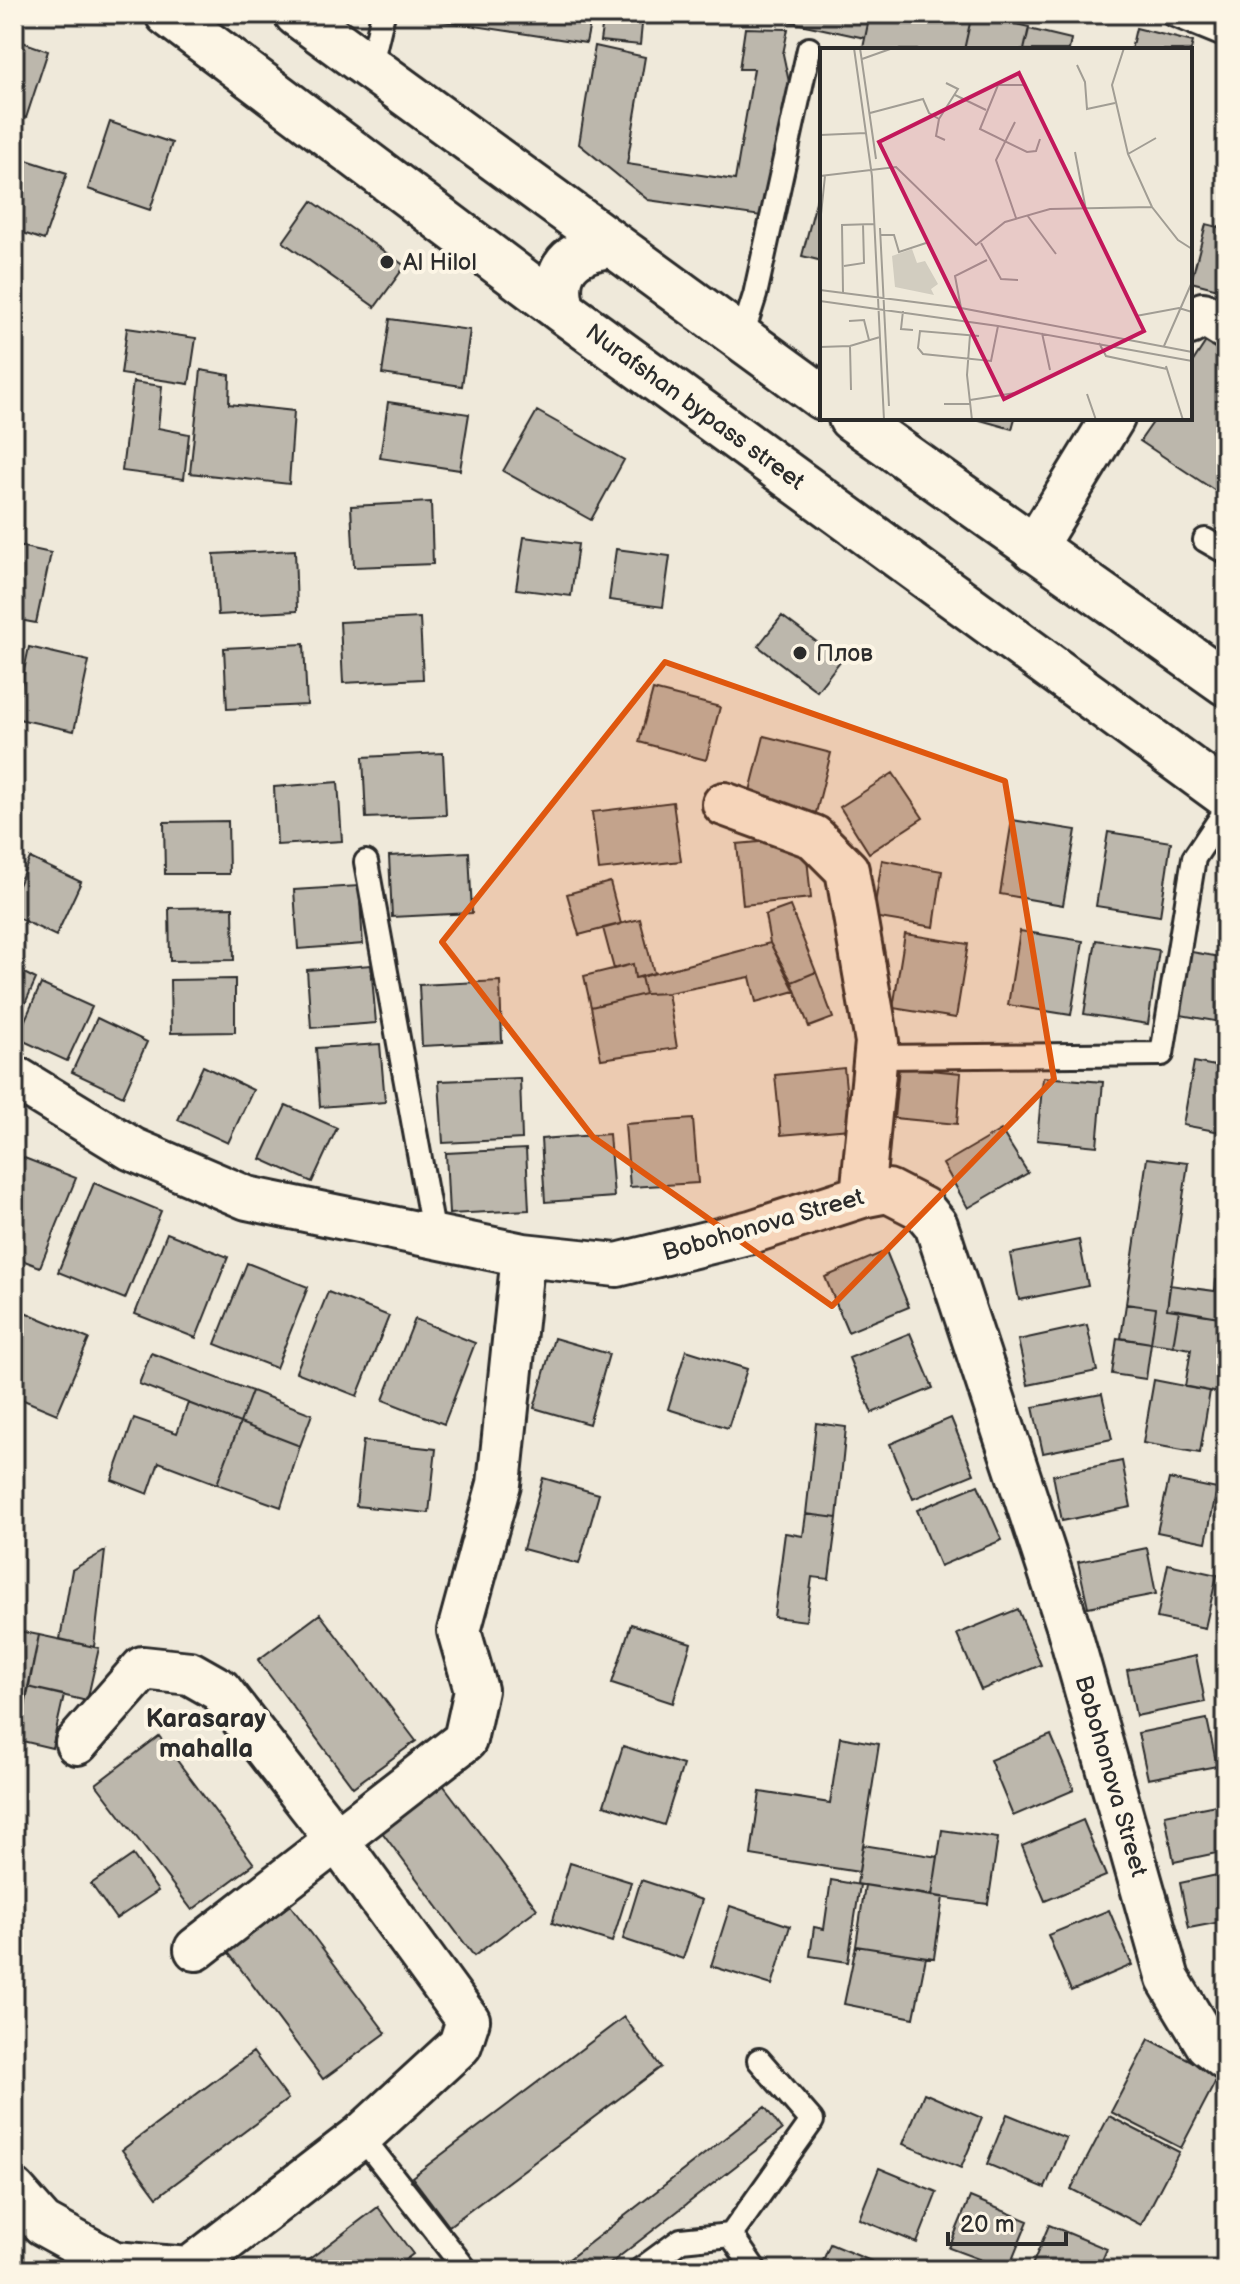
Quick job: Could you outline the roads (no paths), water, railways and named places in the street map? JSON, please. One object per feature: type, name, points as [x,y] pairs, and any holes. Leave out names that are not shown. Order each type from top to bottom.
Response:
[{"type":"main road","name":"Nurafshan bypass street","points":[[168,14],[563,311],[1226,795]]},
{"type":"main road","points":[[297,14],[820,396]]},
{"type":"main road","points":[[563,311],[558,286],[567,263],[588,249],[611,245]]},
{"type":"main road","points":[[854,420],[1226,683]]},
{"type":"street","points":[[1192,322],[1203,314],[1226,328]]},
{"type":"street","points":[[1033,549],[1112,420]]},
{"type":"street","points":[[724,804],[814,837],[847,870],[877,1042],[862,1196]]},
{"type":"street","name":"Bobohonova Street","points":[[14,1077],[132,1149],[247,1198],[523,1255],[617,1265],[751,1232],[862,1196],[888,1191],[923,1209],[936,1225],[1068,1626],[1168,1979],[1207,2044],[1226,2059]]},
{"type":"street","points":[[196,1949],[465,1740],[476,1690],[459,1631],[499,1484],[523,1255]]},
{"type":"street","points":[[14,2191],[43,2224],[114,2263],[189,2269],[361,2136],[460,2045],[468,2020],[337,1840],[220,1690],[190,1673],[143,1668],[77,1743]]},
{"type":"lane","points":[[370,68],[383,14]]},
{"type":"lane","points":[[1172,14],[1226,36]]},
{"type":"lane","points":[[741,339],[755,295],[809,49]]},
{"type":"lane","points":[[1205,540],[1226,552]]},
{"type":"lane","points":[[877,1057],[1162,1054],[1194,858],[1226,810]]},
{"type":"lane","points":[[366,862],[434,1236]]},
{"type":"lane","points":[[640,2270],[681,2240],[731,2235],[812,2121],[759,2060]]},
{"type":"lane","points":[[361,2136],[466,2270]]},
{"type":"lane","points":[[731,2235],[755,2270]]},
{"type":"place","name":"Al Hilol","points":[[387,262]]},
{"type":"place","name":"Плов","points":[[800,653]]},
{"type":"district","name":"Karasaray mahalla","points":[[206,1734]]}]
